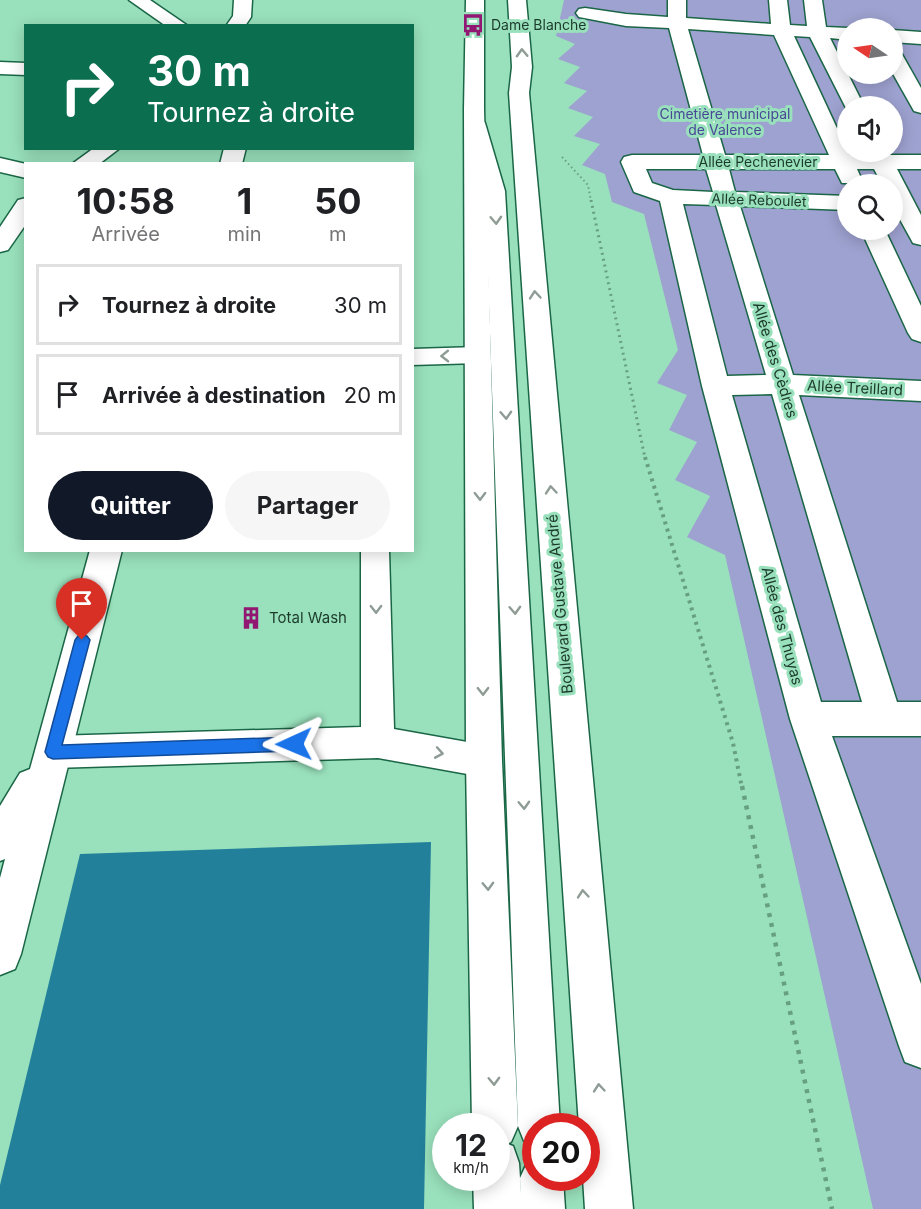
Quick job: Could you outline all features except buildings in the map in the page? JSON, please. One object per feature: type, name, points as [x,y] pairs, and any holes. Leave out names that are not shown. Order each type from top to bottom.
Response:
[{"type":"street","points":[[138,0],[176,24]]},
{"type":"street","points":[[237,24],[242,17],[243,0]]},
{"type":"street","points":[[475,0],[484,761],[495,1113]]},
{"type":"street","name":"Boulevard Gustave André","points":[[517,0],[522,67],[519,93],[609,1209]]},
{"type":"street","points":[[778,0],[781,29],[837,149]]},
{"type":"street","points":[[813,0],[817,32],[849,96]]},
{"type":"street","points":[[585,13],[626,20],[677,12],[781,29],[837,33]]},
{"type":"street","name":"Allée des Cèdres","points":[[677,12],[726,199],[884,718]]},
{"type":"street","points":[[903,37],[921,38]]},
{"type":"street","points":[[0,68],[24,69]]},
{"type":"street","points":[[903,73],[921,107]]},
{"type":"street","points":[[86,162],[107,150]]},
{"type":"street","name":"Allée Pechenevier","points":[[903,159],[921,162]]},
{"type":"street","name":"Allée Pechenevier","points":[[632,162],[837,162]]},
{"type":"street","name":"Allée Reboulet","points":[[632,162],[642,187],[670,197],[837,203]]},
{"type":"street","points":[[843,162],[848,174]]},
{"type":"street","points":[[882,162],[921,238]]},
{"type":"street","points":[[0,165],[24,171]]},
{"type":"street","name":"Allée des Thuyas","points":[[670,197],[717,386],[808,719],[921,1046]]},
{"type":"street","points":[[0,245],[24,208]]},
{"type":"street","points":[[878,240],[921,333]]},
{"type":"street","name":"Allée Treillard","points":[[717,386],[783,384],[921,391]]},
{"type":"street","points":[[0,954],[105,552]]},
{"type":"street","points":[[808,719],[921,719]]},
{"type":"street","points":[[0,842],[53,752]]},
{"type":"street","points":[[497,1191],[498,1209]]},
{"type":"lane","points":[[475,123],[495,191],[538,1113]]},
{"type":"lane","points":[[414,357],[478,355]]},
{"type":"lane","points":[[375,552],[378,742]]},
{"type":"lane","points":[[53,752],[378,742],[484,761]]},
{"type":"lane","points":[[542,1191],[543,1209]]},
{"type":"path","points":[[560,148],[563,159],[588,185],[645,457],[733,743],[832,1209]]},
{"type":"green space","name":"Cimetière municipal de Valence","points":[[564,0],[921,0],[921,1209],[873,1209],[725,555],[687,537],[710,496],[675,480],[697,442],[669,430],[687,395],[657,383],[678,350],[644,214],[612,202],[605,174],[582,165],[600,144],[574,136],[593,117],[568,108],[587,91],[564,83],[580,67],[558,59],[575,44],[556,36]]},
{"type":"shaded area","points":[[431,842],[424,1209],[0,1209],[0,1185],[80,854]]},
{"type":"place","name":"Dame Blanche","points":[[473,25]]},
{"type":"place","name":"Total Wash","points":[[251,618]]},
{"type":"route","points":[[82,640],[53,752],[294,744]]}]
